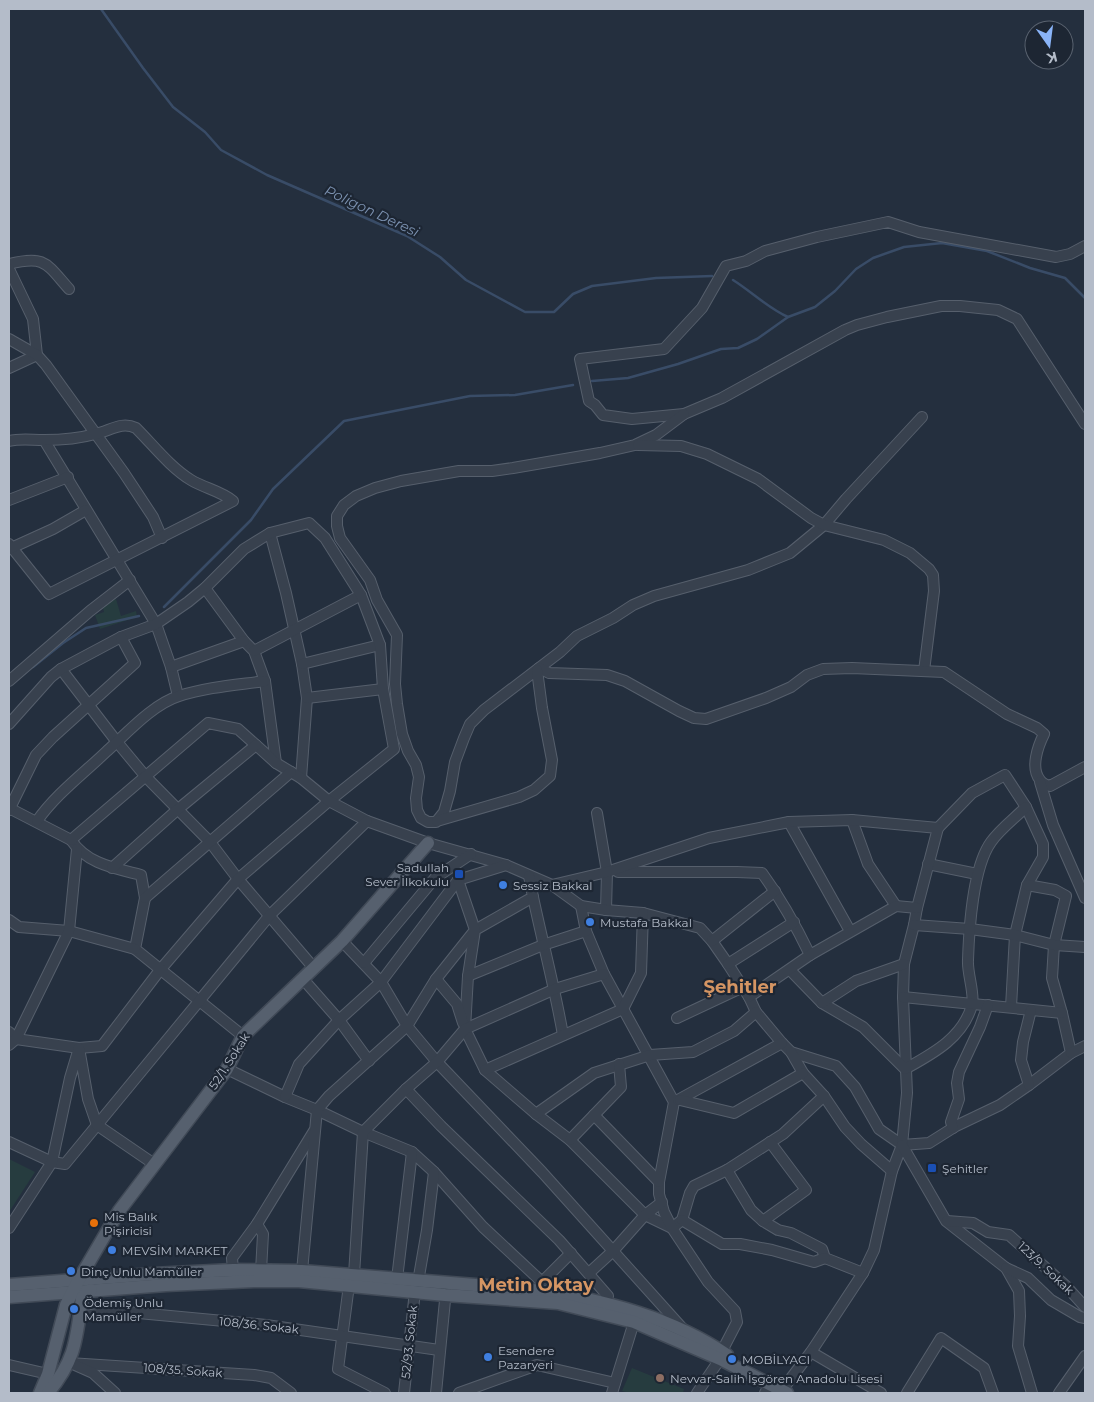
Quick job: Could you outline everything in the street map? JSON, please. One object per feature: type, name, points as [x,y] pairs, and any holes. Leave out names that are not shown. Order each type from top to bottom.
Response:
[{"type":"main road","name":"52/1. Sokak","points":[[40,1393],[48,1374],[66,1305],[77,1289],[93,1256],[119,1211],[227,1069],[243,1036],[342,941],[428,842]]},
{"type":"main road","points":[[93,1256],[94,1270],[104,1278]]},
{"type":"main road","points":[[9,1296],[58,1293],[77,1289],[104,1278],[233,1270],[302,1271],[351,1280],[446,1289],[558,1304],[634,1322],[721,1355]]},
{"type":"main road","points":[[9,1285],[77,1289],[254,1281],[397,1279],[417,1286]]},
{"type":"main road","points":[[48,1393],[62,1376],[69,1363],[77,1339],[79,1317],[77,1289]]},
{"type":"main road","points":[[446,1289],[557,1293],[643,1314],[684,1330],[776,1390]]},
{"type":"main road","points":[[58,1293],[66,1305]]},
{"type":"street","points":[[684,414],[632,419],[603,415],[589,401],[580,359],[664,349],[702,308],[726,266],[746,261],[765,251],[817,237],[888,222],[918,232],[1056,257],[1065,256],[1085,246]]},
{"type":"street","points":[[9,264],[27,259],[46,263],[69,289]]},
{"type":"street","points":[[9,269],[33,319],[37,355]]},
{"type":"street","points":[[538,669],[542,708],[552,760],[550,776],[534,790],[519,797],[436,822],[428,822],[421,818],[417,810],[416,798],[419,777],[416,765],[408,751],[402,734],[397,704],[395,684],[398,635],[377,600],[370,580],[340,538],[337,516],[344,505],[356,496],[375,488],[401,481],[459,471],[492,471],[513,468],[635,445],[656,435],[684,414],[722,398],[857,325],[941,306],[998,310],[1017,318],[1085,424]]},
{"type":"street","points":[[9,339],[37,355],[153,517],[162,538]]},
{"type":"street","points":[[9,368],[37,355]]},
{"type":"street","points":[[654,417],[656,435]]},
{"type":"street","points":[[436,822],[444,812],[450,791],[454,762],[470,724],[484,710],[578,636],[613,618],[633,605],[654,596],[748,570],[790,553],[824,525],[922,418]]},
{"type":"street","points":[[9,441],[19,438],[44,440],[95,434],[122,425],[136,428],[182,474],[233,501],[49,594],[10,546],[53,529],[86,510]]},
{"type":"street","points":[[44,440],[156,624],[171,667],[178,696]]},
{"type":"street","points":[[635,445],[682,446],[707,454],[758,479],[811,518],[824,525],[884,540],[910,553],[929,569],[933,575],[934,591],[924,671]]},
{"type":"street","points":[[9,500],[68,477]]},
{"type":"street","points":[[9,724],[60,669],[121,637],[156,624],[205,588],[244,549],[270,533],[309,523],[325,538],[361,595],[380,645],[383,689],[394,749],[329,801],[238,879],[160,970],[102,1046],[79,1048],[11,1038],[69,931],[74,844],[146,777],[208,724],[238,729],[276,763],[301,778],[329,801],[367,821],[428,842],[506,865],[552,885],[581,906],[643,914],[700,928],[743,986],[756,1012],[791,1052],[803,1073],[824,1096],[845,1127],[892,1171]]},
{"type":"street","points":[[270,533],[302,664],[307,698],[301,778]]},
{"type":"street","points":[[9,681],[83,617],[130,580]]},
{"type":"street","points":[[205,588],[244,642],[254,651],[265,682],[276,763]]},
{"type":"street","points":[[254,651],[361,595]]},
{"type":"street","points":[[121,637],[135,663],[53,737],[36,755],[9,809],[37,821],[74,844],[85,856],[112,868],[141,875],[145,898],[135,949]]},
{"type":"street","points":[[171,667],[244,642]]},
{"type":"street","points":[[302,664],[380,645]]},
{"type":"street","points":[[538,669],[549,673],[607,675],[625,682],[694,718],[706,719],[766,698],[791,687],[807,675],[823,669],[852,668],[944,672],[1007,714],[1038,728],[1044,734],[1039,745],[1036,773],[1053,826],[1085,898]]},
{"type":"street","points":[[60,669],[146,777],[210,842],[238,879],[313,967]]},
{"type":"street","points":[[37,821],[56,798],[136,724],[165,703],[178,696],[220,686],[265,682]]},
{"type":"street","points":[[307,698],[383,689]]},
{"type":"street","points":[[112,868],[177,810],[256,745]]},
{"type":"street","points":[[1040,782],[1050,786],[1085,767]]},
{"type":"street","points":[[145,898],[290,772]]},
{"type":"street","points":[[776,1390],[811,1352],[863,1273],[874,1250],[892,1171],[902,1145],[907,1093],[903,997],[904,964],[914,925],[916,908],[938,828],[972,793],[1005,775],[1026,807],[1043,844],[1043,857],[1027,885],[1015,935],[1010,1007]]},
{"type":"street","points":[[905,1069],[940,1050],[954,1036],[973,1004],[968,962],[976,874],[990,842],[1026,807]]},
{"type":"street","points":[[597,813],[607,872],[606,910]]},
{"type":"street","points":[[552,885],[607,872],[709,838],[789,822],[852,820],[938,828]]},
{"type":"street","points":[[852,820],[868,864],[896,906]]},
{"type":"street","points":[[9,1142],[52,1162],[65,1164],[270,915],[367,821]]},
{"type":"street","points":[[789,822],[850,931]]},
{"type":"street","points":[[364,963],[435,878],[471,854]]},
{"type":"street","points":[[928,864],[976,874]]},
{"type":"street","points":[[284,1097],[299,1064],[339,1020],[381,982],[458,880],[506,865]]},
{"type":"street","points":[[607,872],[762,873],[794,922],[810,955]]},
{"type":"street","points":[[529,876],[543,945],[555,989],[563,1035]]},
{"type":"street","points":[[458,880],[475,930],[468,976],[465,1029]]},
{"type":"street","points":[[1027,885],[1056,890],[1066,896],[1054,945],[1052,978],[1071,1053]]},
{"type":"street","points":[[712,942],[775,891]]},
{"type":"street","points":[[302,1271],[317,1110],[328,1096],[407,1026],[436,979],[475,930],[533,898]]},
{"type":"street","points":[[581,906],[586,931],[604,974],[677,1101],[659,1182],[659,1194],[664,1212],[672,1228],[708,1282],[735,1311],[737,1322],[721,1355],[697,1393]]},
{"type":"street","points":[[749,997],[810,955],[896,906],[916,908]]},
{"type":"street","points":[[485,1070],[623,1009],[641,973],[643,914]]},
{"type":"street","points":[[9,920],[19,927],[69,931],[135,949],[243,1036]]},
{"type":"street","points":[[728,964],[794,922]]},
{"type":"street","points":[[914,925],[1015,935],[1054,945],[1085,947]]},
{"type":"street","points":[[468,976],[543,945],[586,931]]},
{"type":"street","points":[[342,941],[381,982],[407,1026],[437,1062],[542,1172],[684,1330]]},
{"type":"street","points":[[822,1003],[856,981],[904,964]]},
{"type":"street","points":[[790,970],[822,1003],[863,1028],[905,1069]]},
{"type":"street","points":[[385,1393],[338,1369],[351,1280],[363,1132],[406,1089],[437,1062],[465,1029],[555,989],[604,974]]},
{"type":"street","points":[[303,979],[339,1020],[369,1061]]},
{"type":"street","points":[[436,979],[457,1004],[465,1029],[485,1070],[536,1114],[570,1140],[645,1214],[672,1228]]},
{"type":"street","points":[[677,1018],[743,986]]},
{"type":"street","points":[[903,997],[1062,1013]]},
{"type":"street","points":[[953,1128],[952,1122],[959,1099],[957,1083],[959,1072],[988,1005]]},
{"type":"street","points":[[1029,1085],[1020,1060],[1031,1010]]},
{"type":"street","points":[[536,1114],[594,1073],[650,1054],[693,1052],[734,1031],[756,1012]]},
{"type":"street","points":[[677,1101],[782,1042]]},
{"type":"street","points":[[902,1145],[928,1143],[953,1128],[1000,1105],[1071,1053],[1085,1046]]},
{"type":"street","points":[[79,1048],[88,1099],[98,1125],[154,1164]]},
{"type":"street","points":[[9,1228],[52,1162],[70,1078],[79,1048]]},
{"type":"street","points":[[791,1052],[836,1066],[855,1087],[879,1129],[902,1145],[946,1221],[1006,1268],[1028,1278],[1051,1300],[1085,1318]]},
{"type":"street","points":[[570,1140],[620,1087],[619,1064]]},
{"type":"street","points":[[227,1069],[284,1097],[412,1152],[434,1172],[483,1227],[542,1282],[571,1253]]},
{"type":"street","points":[[677,1101],[734,1113],[803,1073]]},
{"type":"street","points":[[406,1089],[441,1126],[571,1253],[608,1296]]},
{"type":"street","points":[[672,1228],[682,1220],[694,1186],[727,1170],[783,1134],[824,1096]]},
{"type":"street","points":[[594,1115],[659,1182]]},
{"type":"street","points":[[233,1270],[232,1258],[257,1224],[314,1130]]},
{"type":"street","points":[[763,1221],[806,1190],[770,1142]]},
{"type":"street","points":[[397,1279],[412,1152]]},
{"type":"street","points":[[727,1170],[751,1210],[763,1221],[778,1230],[791,1232],[822,1249],[826,1258]]},
{"type":"street","name":"52/93. Sokak","points":[[404,1393],[408,1346],[427,1230],[434,1172]]},
{"type":"street","points":[[589,1273],[613,1251],[645,1214],[662,1202]]},
{"type":"street","points":[[682,1220],[722,1244],[740,1244],[772,1250],[814,1262],[826,1258],[863,1273]]},
{"type":"street","name":"123/9. Sokak","points":[[946,1221],[973,1223],[988,1232],[1009,1235],[1066,1286],[1085,1307]]},
{"type":"street","points":[[257,1224],[263,1234],[261,1271]]},
{"type":"street","points":[[1006,1268],[1019,1291],[1018,1346],[1032,1393]]},
{"type":"street","points":[[436,1393],[446,1289]]},
{"type":"street","name":"108/36. Sokak","points":[[79,1317],[117,1311],[266,1324],[439,1350]]},
{"type":"street","points":[[612,1393],[634,1322]]},
{"type":"street","points":[[907,1393],[940,1338],[984,1368],[993,1393]]},
{"type":"street","points":[[811,1352],[881,1393]]},
{"type":"street","points":[[1059,1393],[1085,1356]]},
{"type":"street","points":[[69,1363],[94,1373],[110,1392]]},
{"type":"street","name":"108/35. Sokak","points":[[69,1363],[254,1375],[271,1378],[285,1391]]},
{"type":"street","points":[[9,1365],[48,1374]]},
{"type":"street","points":[[459,1393],[537,1365],[615,1383]]},
{"type":"green space","points":[[116,599],[121,616],[136,611],[137,617],[100,629],[95,615],[104,612],[102,604]]},
{"type":"green space","points":[[9,1159],[35,1172],[9,1212]]},
{"type":"green space","points":[[632,1368],[684,1389],[683,1393],[629,1393],[622,1391]]},
{"type":"waterway","name":"Poligon Deresi","points":[[101,9],[173,107],[205,132],[221,150],[267,175],[407,236],[440,257],[466,280],[525,312],[554,312],[573,294],[592,286],[656,278],[712,276]]},
{"type":"waterway","name":"Poligon Deresi","points":[[733,280],[788,317],[815,307],[835,291],[856,269],[873,258],[904,247],[942,243],[987,251],[1030,268],[1065,278],[1085,298]]},
{"type":"waterway","points":[[592,381],[628,378],[678,364],[721,349],[738,348],[757,339],[788,317]]},
{"type":"waterway","points":[[164,607],[251,520],[273,489],[344,421],[470,396],[515,395],[573,385]]},
{"type":"waterway","points":[[33,667],[63,643],[86,628],[139,616]]},
{"type":"place","name":"Sadullah Sever İlkokulu","points":[[459,874]]},
{"type":"place","name":"Sessiz Bakkal","points":[[503,885]]},
{"type":"place","name":"Mustafa Bakkal","points":[[590,922]]},
{"type":"place","name":"Şehitler","points":[[932,1168]]},
{"type":"place","name":"Mis Balık Pişiricisi","points":[[94,1223]]},
{"type":"place","name":"MEVSİM MARKET","points":[[112,1250]]},
{"type":"place","name":"Dinç Unlu Mamüller","points":[[71,1271]]},
{"type":"place","name":"Ödemiş Unlu Mamüller","points":[[74,1309]]},
{"type":"place","name":"Esendere Pazaryeri","points":[[488,1357]]},
{"type":"place","name":"MOBİLYACI","points":[[732,1359]]},
{"type":"place","name":"Nevvar-Salih İşgören Anadolu Lisesi","points":[[660,1378]]},
{"type":"district","name":"Şehitler","points":[[740,987]]},
{"type":"district","name":"Metin Oktay","points":[[536,1285]]}]
